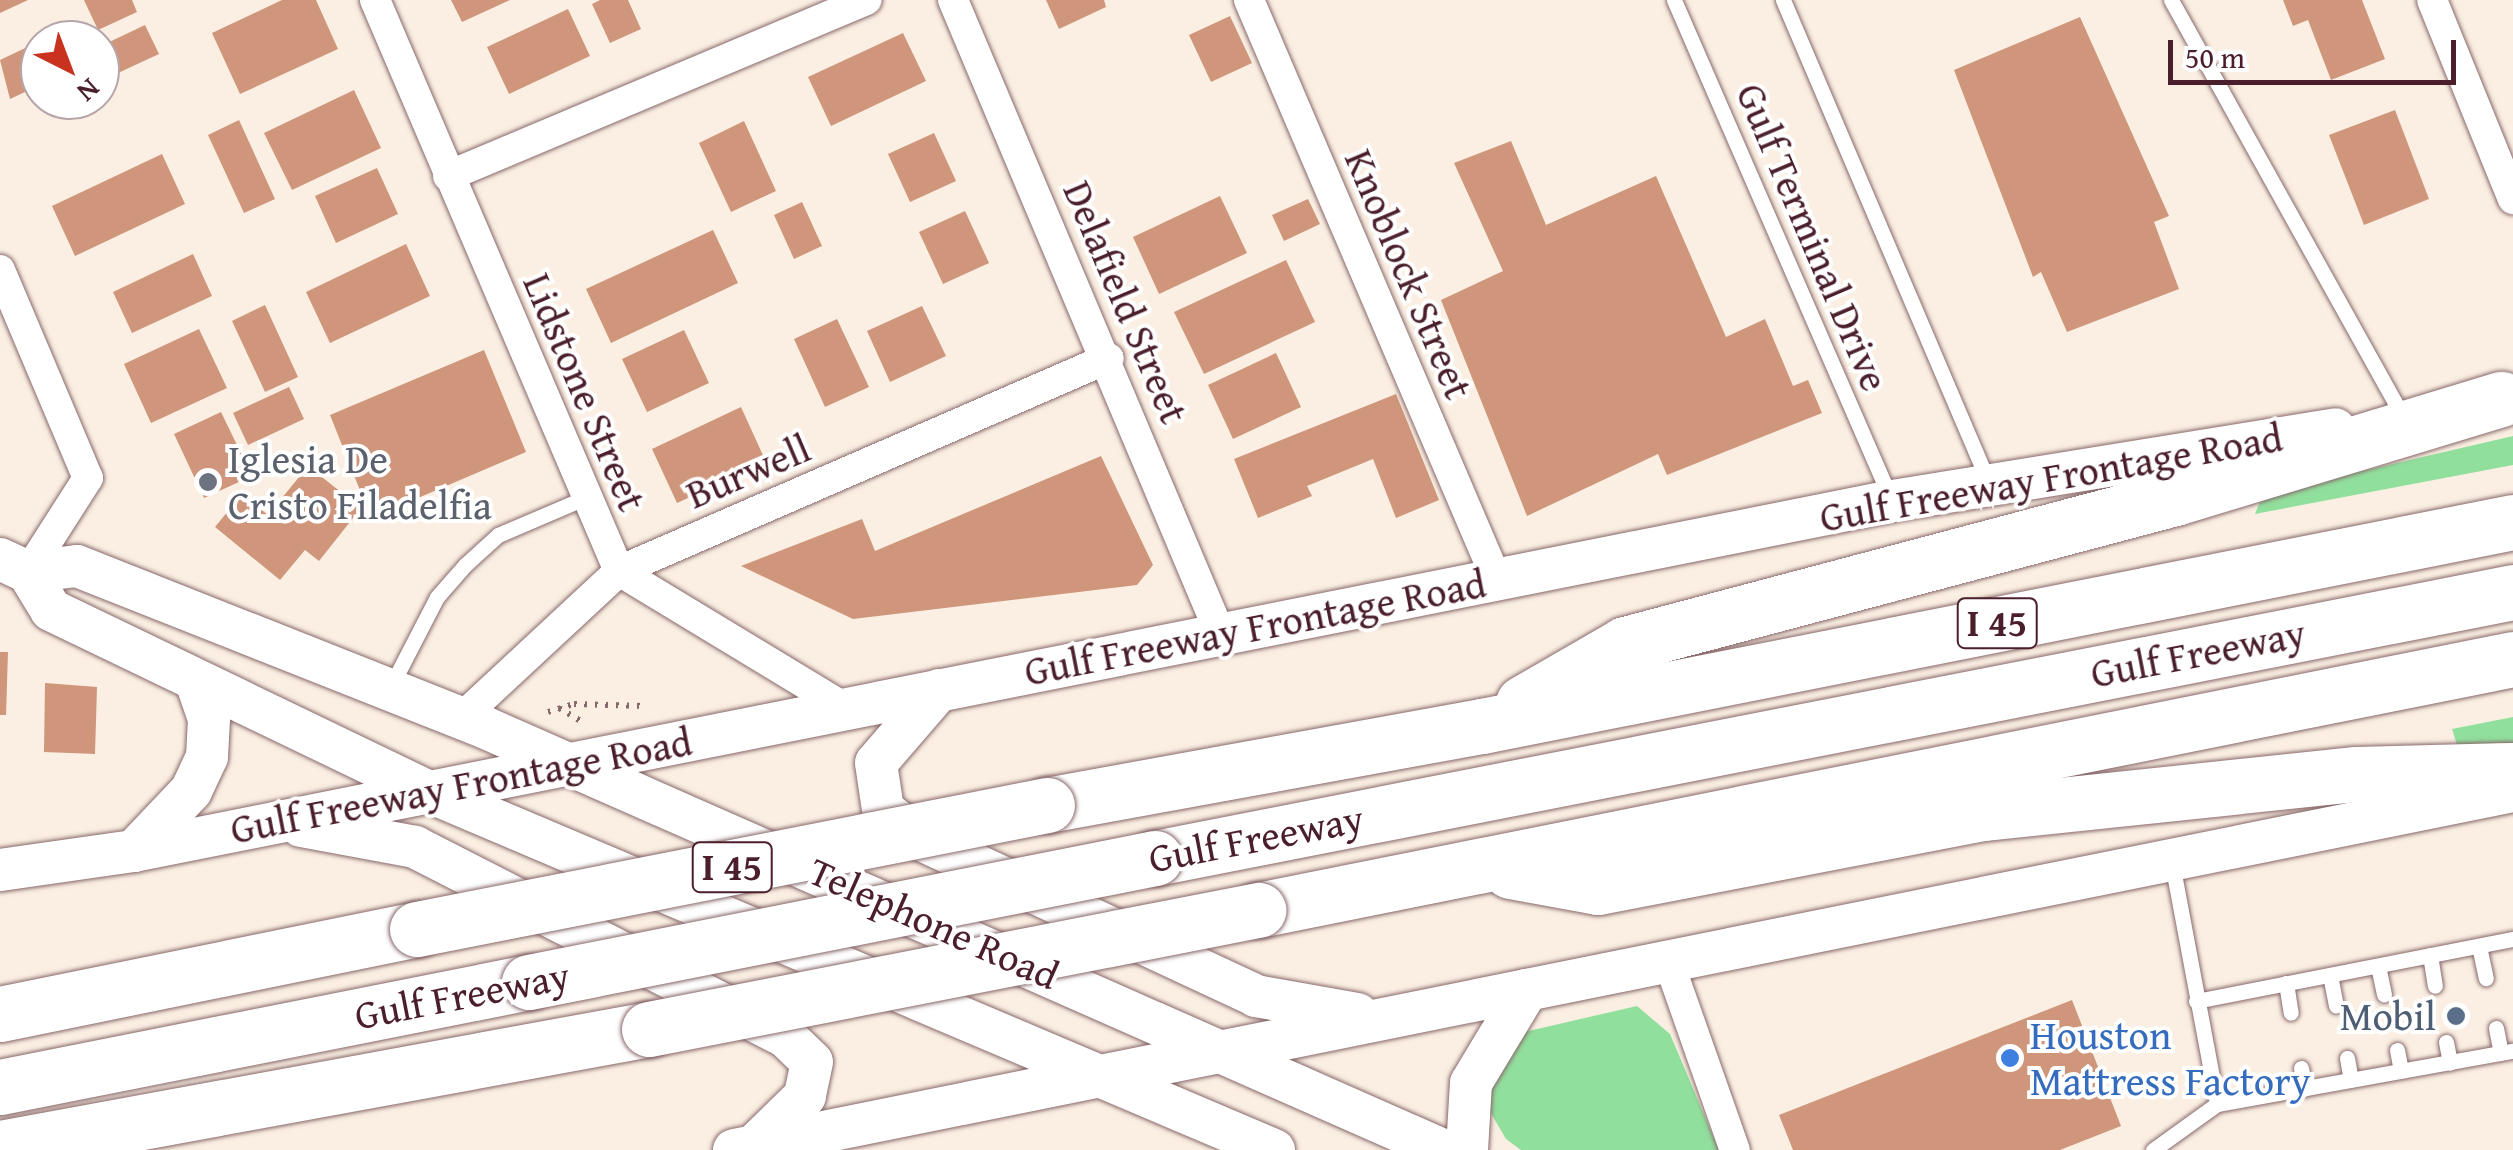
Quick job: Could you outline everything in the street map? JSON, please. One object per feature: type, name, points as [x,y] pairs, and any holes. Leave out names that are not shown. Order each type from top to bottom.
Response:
[{"type":"highway","points":[[1482,726],[1625,644],[2176,498],[2507,398]]},
{"type":"highway","name":"Gulf Freeway","points":[[14,1007],[1048,805],[1482,726],[2513,522]]},
{"type":"highway","name":"Gulf Freeway","points":[[0,1087],[2513,592]]},
{"type":"highway","name":"Gulf Freeway","points":[[0,1148],[245,1107],[2513,660]]},
{"type":"highway","points":[[1483,866],[1598,887],[1984,813],[2356,774],[2513,770]]},
{"type":"highway","points":[[174,1150],[245,1107]]},
{"type":"main road","name":"Gulf Freeway Frontage Road","points":[[0,870],[134,851],[845,708],[1222,638],[1496,578],[1892,501],[1992,489],[2507,398]]},
{"type":"main road","name":"Telephone Road","points":[[14,565],[51,610],[427,791],[1274,1150]]},
{"type":"main road","name":"Telephone Road","points":[[14,565],[77,566],[570,764],[1443,1150]]},
{"type":"main road","points":[[134,851],[191,792],[207,758],[209,719],[196,682]]},
{"type":"main road","points":[[939,690],[876,762],[883,810],[922,840],[1256,996],[1380,1018]]},
{"type":"main road","points":[[744,1148],[1219,1048],[1669,963],[2513,791]]},
{"type":"main road","points":[[276,822],[415,847],[785,1036],[812,1062],[804,1096],[744,1148]]},
{"type":"main road","points":[[1466,1150],[1471,1083],[1527,990]]},
{"type":"main road","points":[[1187,1114],[1213,1150]]},
{"type":"street","name":"Lidstone Street","points":[[375,0],[619,571],[845,708]]},
{"type":"street","points":[[448,176],[866,0]]},
{"type":"street","name":"Delafield Street","points":[[953,0],[1108,358],[1222,638]]},
{"type":"street","name":"Knoblock Street","points":[[1249,0],[1496,578]]},
{"type":"street","points":[[2432,0],[2513,198]]},
{"type":"street","points":[[0,270],[88,478],[14,565]]},
{"type":"street","name":"Burwell","points":[[460,719],[619,571],[1108,358]]},
{"type":"street","points":[[1669,963],[1734,1150]]},
{"type":"lane","name":"Gulf Terminal Drive","points":[[1674,0],[1892,501]]},
{"type":"lane","points":[[1783,0],[1992,489]]},
{"type":"lane","points":[[2171,0],[2404,419]]},
{"type":"lane","points":[[389,690],[438,597],[466,565],[498,536],[587,497]]},
{"type":"lane","points":[[2172,861],[2217,1104]]},
{"type":"lane","points":[[2196,1001],[2513,939]]},
{"type":"lane","points":[[2479,946],[2486,978]]},
{"type":"lane","points":[[2430,955],[2436,986]]},
{"type":"lane","points":[[2378,966],[2384,994]]},
{"type":"lane","points":[[2330,975],[2336,1005]]},
{"type":"lane","points":[[2286,984],[2291,1013]]},
{"type":"lane","points":[[2152,1150],[2217,1104],[2507,1052],[2496,1028]]},
{"type":"lane","points":[[2446,1042],[2450,1063]]},
{"type":"lane","points":[[2396,1050],[2402,1071]]},
{"type":"lane","points":[[2347,1058],[2351,1080]]},
{"type":"lane","points":[[2301,1068],[2305,1089]]},
{"type":"path","points":[[540,714],[559,708],[650,706]]},
{"type":"path","points":[[559,708],[592,727]]},
{"type":"green space","points":[[2513,436],[2513,465],[2255,514],[2263,494]]},
{"type":"green space","points":[[2513,717],[2513,744],[2458,748],[2452,729]]},
{"type":"green space","points":[[1637,1006],[1670,1034],[1719,1150],[1521,1150],[1506,1139],[1489,1110],[1486,1087],[1524,1032]]},
{"type":"building","points":[[0,0],[28,0],[0,13]]},
{"type":"building","points":[[84,0],[132,0],[137,12],[120,20],[93,20]]},
{"type":"building","points":[[282,0],[316,0],[338,49],[240,94],[212,33]]},
{"type":"building","points":[[451,0],[510,0],[462,22]]},
{"type":"building","points":[[600,0],[628,0],[641,29],[610,43],[592,4]]},
{"type":"building","points":[[1046,0],[1104,0],[1106,7],[1059,29]]},
{"type":"building","points":[[2283,0],[2362,0],[2385,59],[2331,80],[2308,20],[2293,26]]},
{"type":"building","points":[[568,9],[590,56],[509,94],[487,47]]},
{"type":"building","points":[[1230,16],[1252,63],[1211,82],[1189,35]]},
{"type":"building","points":[[2080,17],[2169,216],[2154,222],[2179,289],[2067,332],[2041,272],[2033,277],[1954,70]]},
{"type":"building","points":[[145,25],[159,54],[120,72],[120,37]]},
{"type":"building","points":[[903,33],[926,81],[831,126],[808,77]]},
{"type":"building","points":[[20,50],[20,94],[10,99],[0,60]]},
{"type":"building","points":[[354,90],[381,148],[292,190],[264,133]]},
{"type":"building","points":[[2395,110],[2429,199],[2364,225],[2329,135]]},
{"type":"building","points":[[239,120],[275,199],[244,213],[208,135]]},
{"type":"building","points":[[744,121],[776,191],[731,212],[699,143]]},
{"type":"building","points":[[934,133],[956,181],[910,202],[888,154]]},
{"type":"building","points":[[1511,141],[1546,225],[1656,176],[1726,337],[1765,319],[1793,386],[1808,380],[1822,413],[1667,475],[1658,454],[1527,516],[1441,300],[1503,271],[1454,163]]},
{"type":"building","points":[[162,154],[185,204],[75,256],[52,206]]},
{"type":"building","points":[[377,168],[398,214],[336,243],[315,196]]},
{"type":"building","points":[[1220,196],[1247,253],[1159,294],[1133,237]]},
{"type":"building","points":[[1308,199],[1320,224],[1284,241],[1272,215]]},
{"type":"building","points":[[802,202],[822,246],[794,259],[774,215]]},
{"type":"building","points":[[965,211],[989,263],[943,284],[919,232]]},
{"type":"building","points":[[713,230],[738,283],[611,343],[586,289]]},
{"type":"building","points":[[406,244],[430,296],[330,343],[306,292]]},
{"type":"building","points":[[193,254],[212,296],[132,333],[113,292]]},
{"type":"building","points":[[1286,260],[1315,322],[1204,374],[1174,312]]},
{"type":"building","points":[[265,305],[298,377],[265,392],[232,321]]},
{"type":"building","points":[[922,306],[946,356],[890,382],[867,331]]},
{"type":"building","points":[[837,319],[869,387],[825,407],[794,339]]},
{"type":"building","points":[[199,329],[227,388],[151,423],[124,364]]},
{"type":"building","points":[[684,330],[709,383],[647,412],[622,359]]},
{"type":"building","points":[[484,350],[526,452],[371,518],[330,415]]},
{"type":"building","points":[[1276,353],[1301,407],[1233,439],[1208,385]]},
{"type":"building","points":[[289,387],[304,419],[248,445],[233,413]]},
{"type":"building","points":[[1396,394],[1439,500],[1396,518],[1373,459],[1307,486],[1312,496],[1258,518],[1234,459]]},
{"type":"building","points":[[741,407],[766,462],[677,503],[652,449]]},
{"type":"building","points":[[221,412],[252,476],[204,498],[174,434]]},
{"type":"building","points":[[1101,456],[1153,565],[1137,585],[853,619],[741,566],[862,519],[875,551]]},
{"type":"building","points":[[308,466],[361,508],[319,561],[305,550],[280,580],[215,527],[242,494],[268,515]]},
{"type":"building","points":[[0,652],[8,652],[6,715],[0,715]]},
{"type":"building","points":[[45,683],[97,687],[95,754],[44,752]]},
{"type":"building","name":"Houston Mattress Factory","points":[[2072,1000],[2121,1126],[2060,1150],[1793,1150],[1779,1115]]},
{"type":"place","name":"Iglesia De Cristo Filadelfia","points":[[208,482]]},
{"type":"place","name":"Mobil","points":[[2456,1016]]},
{"type":"place","name":"Houston Mattress Factory","points":[[2010,1058]]}]
